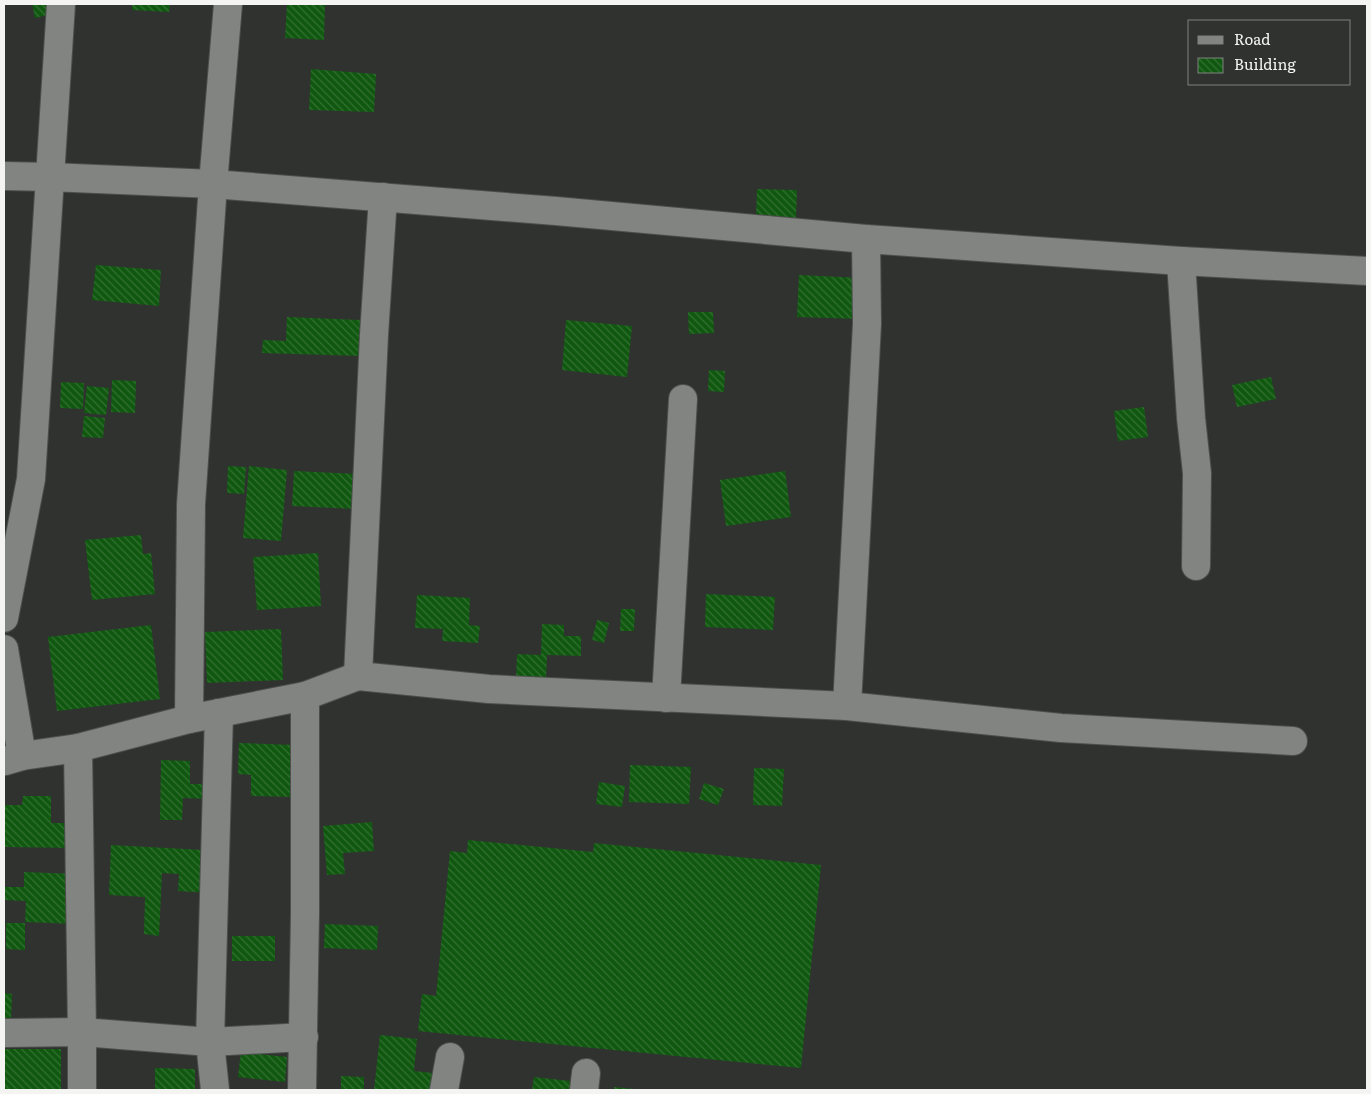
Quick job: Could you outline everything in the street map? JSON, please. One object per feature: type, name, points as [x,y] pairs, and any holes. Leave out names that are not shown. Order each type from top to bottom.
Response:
[{"type":"street","points":[[4,618],[32,479],[61,4]]},
{"type":"street","points":[[189,719],[191,504],[213,184],[228,4]]},
{"type":"street","points":[[4,176],[213,184],[383,197],[866,240],[1181,261],[1367,271]]},
{"type":"street","points":[[358,676],[374,335],[383,197]]},
{"type":"street","points":[[847,706],[867,324],[866,240]]},
{"type":"street","points":[[1181,261],[1191,418],[1197,473],[1196,566]]},
{"type":"street","points":[[666,698],[683,399]]},
{"type":"street","points":[[4,649],[13,758],[78,748],[189,719],[305,696],[358,676],[489,689],[847,706],[1061,728],[1292,741]]},
{"type":"street","points":[[302,1090],[304,1036],[305,696]]},
{"type":"street","points":[[215,1090],[210,1042],[219,713]]},
{"type":"street","points":[[78,748],[82,1090]]},
{"type":"street","points":[[4,1033],[82,1032],[210,1042],[304,1036]]},
{"type":"street","points":[[444,1090],[450,1057]]},
{"type":"building","points":[[32,4],[54,4],[56,13],[35,18]]},
{"type":"building","points":[[132,4],[170,4],[169,12],[132,10]]},
{"type":"building","points":[[287,4],[325,4],[324,40],[285,38]]},
{"type":"building","points":[[311,69],[376,74],[374,112],[309,110]]},
{"type":"building","points":[[757,189],[797,190],[796,218],[756,217]]},
{"type":"building","points":[[96,265],[161,270],[159,306],[92,300]]},
{"type":"building","points":[[799,275],[862,278],[860,319],[797,317]]},
{"type":"building","points":[[688,312],[713,312],[714,333],[689,334]]},
{"type":"building","points":[[287,317],[361,320],[360,356],[262,353],[263,340],[286,341]]},
{"type":"building","points":[[566,320],[632,326],[627,377],[562,370]]},
{"type":"building","points":[[709,370],[725,371],[724,392],[708,391]]},
{"type":"building","points":[[1271,377],[1276,399],[1237,407],[1232,385]]},
{"type":"building","points":[[112,380],[136,381],[135,413],[111,412]]},
{"type":"building","points":[[61,382],[84,383],[83,409],[60,408]]},
{"type":"building","points":[[87,386],[109,388],[106,415],[84,413]]},
{"type":"building","points":[[1144,407],[1148,437],[1118,441],[1114,411]]},
{"type":"building","points":[[84,416],[105,418],[103,438],[82,437]]},
{"type":"building","points":[[228,466],[246,467],[244,494],[227,493]]},
{"type":"building","points":[[249,466],[287,470],[281,541],[243,538]]},
{"type":"building","points":[[294,471],[358,474],[356,509],[292,506]]},
{"type":"building","points":[[785,471],[791,517],[726,526],[720,480]]},
{"type":"building","points":[[141,535],[143,554],[151,553],[155,594],[92,600],[85,540]]},
{"type":"building","points":[[318,553],[321,606],[257,610],[253,557]]},
{"type":"building","points":[[706,594],[775,597],[773,630],[705,627]]},
{"type":"building","points":[[417,595],[470,598],[469,625],[480,626],[478,643],[442,641],[443,629],[415,628]]},
{"type":"building","points":[[621,609],[635,609],[634,631],[620,631]]},
{"type":"building","points":[[597,620],[609,623],[604,643],[592,640]]},
{"type":"building","points":[[542,624],[564,625],[564,636],[581,636],[581,656],[547,655],[546,680],[516,679],[517,654],[541,655]]},
{"type":"building","points":[[151,625],[160,699],[57,711],[48,637]]},
{"type":"building","points":[[281,629],[283,680],[207,683],[205,632]]},
{"type":"building","points":[[239,743],[296,745],[294,797],[251,796],[251,775],[238,774]]},
{"type":"building","points":[[161,760],[190,761],[190,784],[209,784],[209,799],[183,798],[182,820],[160,820]]},
{"type":"building","points":[[630,765],[691,767],[689,804],[629,802]]},
{"type":"building","points":[[754,768],[784,769],[782,806],[753,805]]},
{"type":"building","points":[[599,782],[625,786],[622,807],[596,804]]},
{"type":"building","points":[[704,783],[724,789],[718,805],[699,799]]},
{"type":"building","points":[[23,796],[51,796],[51,823],[76,823],[75,848],[4,847],[4,805],[22,805]]},
{"type":"building","points":[[372,822],[374,851],[343,853],[345,874],[327,875],[323,826]]},
{"type":"building","points":[[468,840],[593,852],[594,843],[821,865],[801,1068],[418,1031],[422,994],[436,996],[450,851],[467,853]]},
{"type":"building","points":[[111,845],[204,850],[209,893],[178,891],[179,874],[162,873],[159,936],[144,934],[145,897],[109,895]]},
{"type":"building","points":[[24,872],[75,874],[74,924],[25,922],[26,901],[4,900],[5,887],[24,887]]},
{"type":"building","points":[[6,923],[25,923],[25,950],[6,949]]},
{"type":"building","points":[[325,924],[378,926],[377,950],[324,948]]},
{"type":"building","points":[[232,936],[275,936],[275,961],[232,961]]},
{"type":"building","points":[[4,993],[12,994],[11,1020],[4,1020]]},
{"type":"building","points":[[380,1035],[417,1039],[414,1071],[433,1073],[431,1090],[374,1090]]},
{"type":"building","points":[[4,1049],[61,1049],[61,1090],[4,1090]]},
{"type":"building","points":[[241,1052],[287,1057],[285,1082],[238,1077]]},
{"type":"building","points":[[155,1068],[195,1069],[195,1090],[155,1090]]},
{"type":"building","points":[[341,1076],[364,1077],[364,1090],[341,1090]]},
{"type":"building","points":[[534,1077],[579,1082],[578,1090],[532,1090]]},
{"type":"building","points":[[614,1087],[635,1089],[635,1090],[614,1090]]}]
